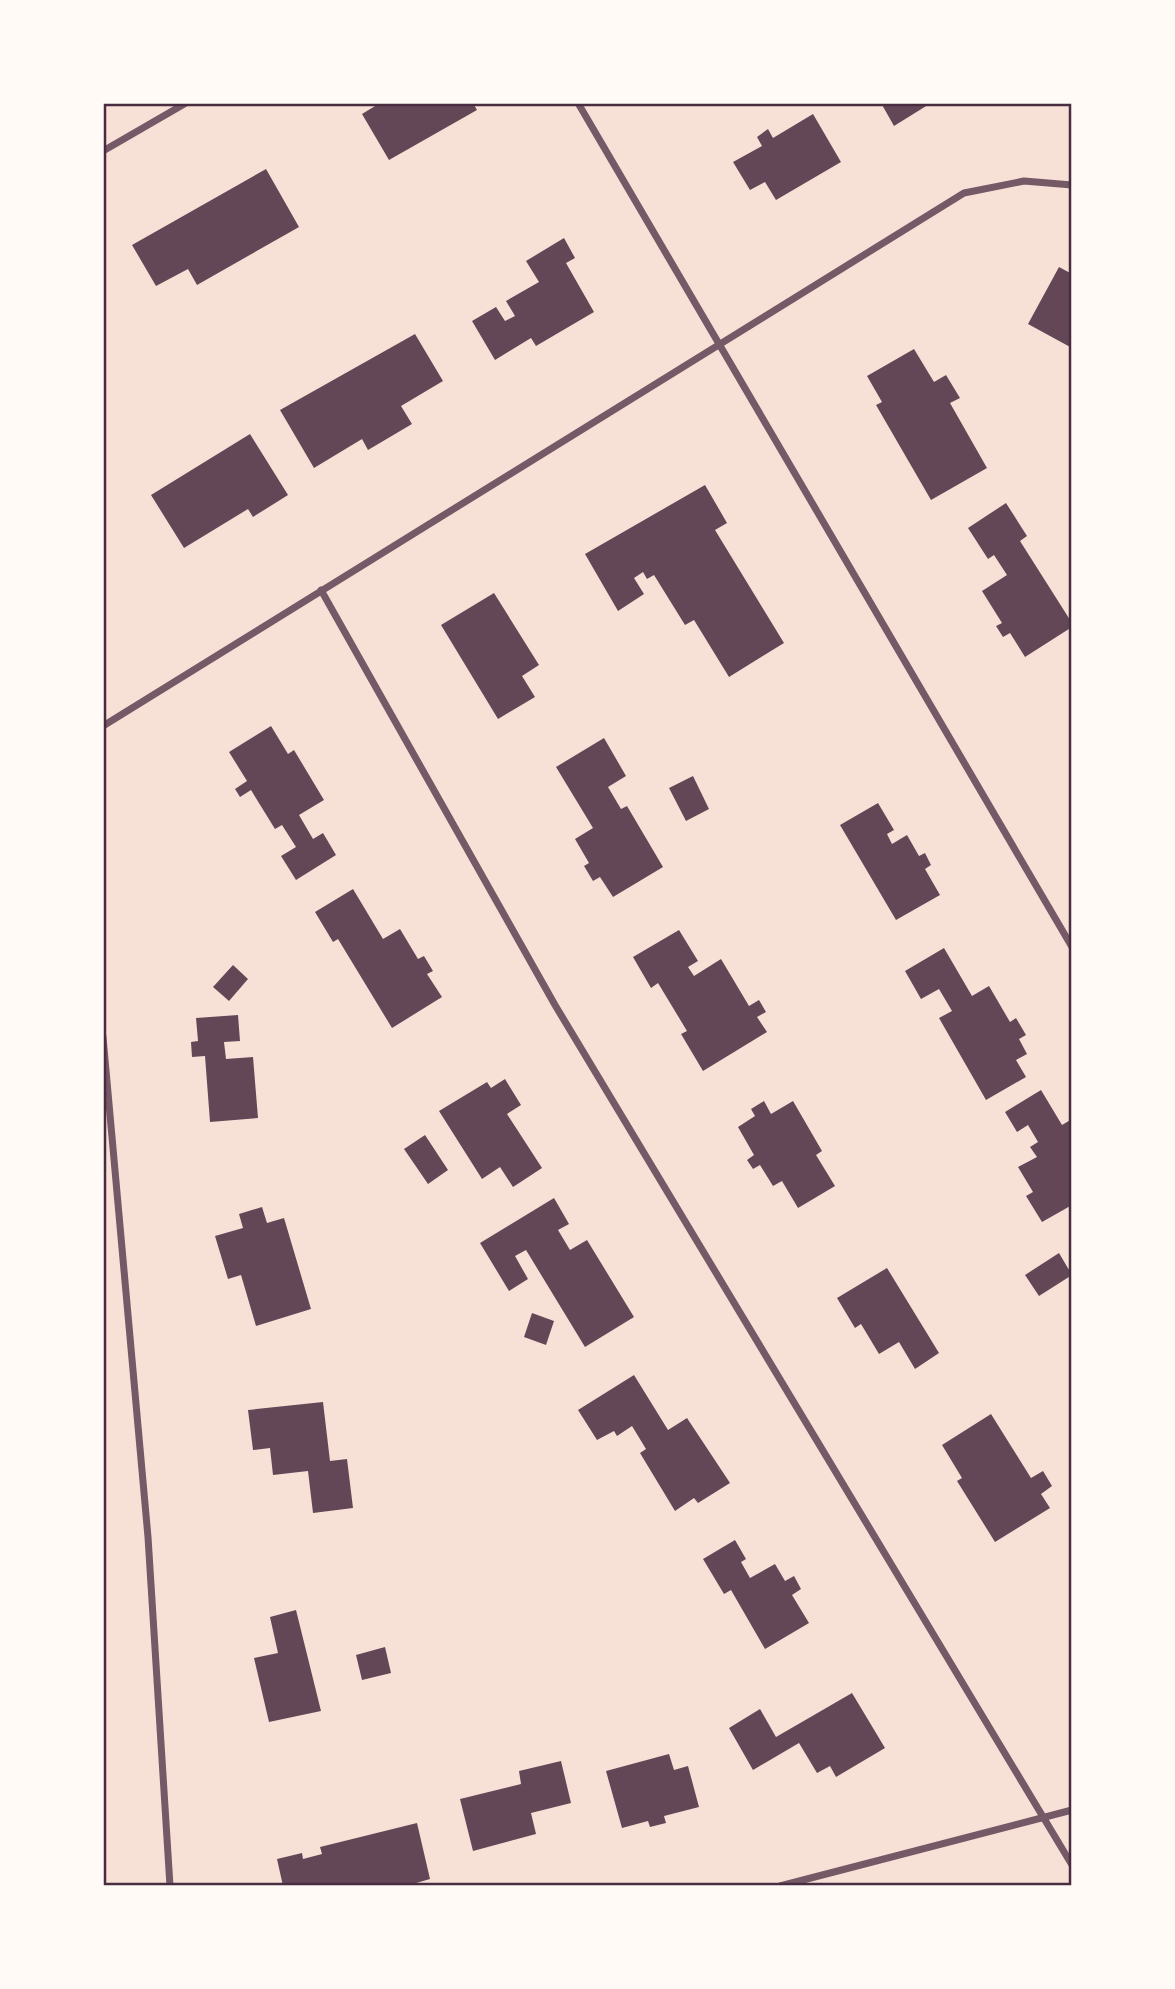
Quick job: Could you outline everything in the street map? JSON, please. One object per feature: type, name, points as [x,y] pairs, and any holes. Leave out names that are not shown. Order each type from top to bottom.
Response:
[{"type":"street","points":[[103,152],[186,103]]},
{"type":"street","points":[[578,103],[1072,947]]},
{"type":"street","points":[[103,726],[964,193],[1024,181],[1072,185]]},
{"type":"street","points":[[321,590],[555,1005],[1072,1865]]},
{"type":"street","points":[[103,1037],[148,1537],[170,1886]]},
{"type":"street","points":[[780,1886],[1072,1810]]},
{"type":"building","points":[[380,103],[473,103],[477,110],[389,160],[362,114]]},
{"type":"building","points":[[881,103],[931,103],[894,126]]},
{"type":"building","points":[[813,114],[841,162],[776,200],[765,182],[750,190],[733,162],[762,146],[757,137],[768,129],[773,138]]},
{"type":"building","points":[[266,169],[299,227],[197,285],[188,269],[156,286],[132,245]]},
{"type":"building","points":[[564,238],[575,258],[566,263],[594,312],[536,346],[531,338],[495,360],[472,321],[496,307],[505,321],[515,316],[506,301],[539,282],[526,261]]},
{"type":"building","points":[[1059,267],[1072,274],[1072,348],[1028,324]]},
{"type":"building","points":[[415,334],[443,381],[401,406],[412,424],[368,450],[362,439],[314,468],[280,410]]},
{"type":"building","points":[[914,349],[934,382],[946,375],[960,398],[950,403],[987,468],[931,500],[876,405],[882,402],[867,376]]},
{"type":"building","points":[[250,434],[288,495],[253,517],[248,509],[184,548],[151,495]]},
{"type":"building","points":[[705,485],[727,523],[715,530],[784,643],[729,677],[694,620],[685,625],[654,575],[647,579],[643,572],[634,578],[644,594],[618,611],[585,554]]},
{"type":"building","points":[[1006,503],[1027,536],[1020,541],[1072,623],[1072,627],[1025,657],[1010,633],[1003,637],[996,626],[1002,623],[982,591],[1007,575],[994,555],[988,559],[968,528]]},
{"type":"building","points":[[494,593],[539,665],[522,676],[535,697],[498,719],[441,625]]},
{"type":"building","points":[[271,726],[288,754],[294,750],[324,800],[299,815],[313,839],[323,833],[336,855],[296,880],[281,856],[296,847],[282,825],[275,829],[251,790],[240,797],[235,789],[247,781],[229,752]]},
{"type":"building","points":[[604,738],[626,776],[608,787],[621,809],[627,806],[663,867],[613,897],[600,877],[593,881],[584,866],[589,863],[575,839],[593,828],[556,767]]},
{"type":"building","points":[[693,776],[709,809],[686,821],[669,788]]},
{"type":"building","points":[[878,803],[894,830],[887,834],[892,844],[907,835],[919,856],[925,853],[931,865],[925,869],[940,895],[896,920],[840,825]]},
{"type":"building","points":[[353,889],[383,939],[400,929],[418,959],[424,956],[433,971],[427,974],[442,997],[392,1028],[338,939],[333,942],[315,912]]},
{"type":"building","points":[[679,930],[698,961],[688,967],[694,976],[721,959],[749,1006],[759,1000],[766,1012],[757,1017],[767,1032],[703,1071],[681,1034],[687,1031],[658,983],[651,988],[633,957]]},
{"type":"building","points":[[944,948],[972,996],[989,986],[1010,1022],[1016,1018],[1026,1035],[1019,1039],[1027,1054],[1016,1060],[1026,1077],[986,1100],[939,1018],[952,1011],[939,989],[921,999],[905,971]]},
{"type":"building","points":[[233,965],[248,979],[229,1001],[213,987]]},
{"type":"building","points":[[238,1015],[240,1041],[224,1042],[226,1059],[253,1057],[258,1118],[210,1122],[205,1056],[192,1057],[191,1042],[198,1041],[196,1018]]},
{"type":"building","points":[[505,1079],[521,1105],[507,1114],[542,1168],[513,1187],[500,1167],[482,1179],[439,1111],[487,1082],[491,1088]]},
{"type":"building","points":[[1041,1090],[1062,1125],[1072,1119],[1072,1205],[1042,1222],[1026,1196],[1033,1192],[1018,1167],[1037,1157],[1030,1147],[1038,1142],[1028,1125],[1017,1132],[1005,1112]]},
{"type":"building","points":[[764,1101],[771,1114],[793,1101],[822,1151],[816,1155],[835,1186],[798,1208],[782,1181],[773,1186],[760,1165],[753,1169],[747,1160],[754,1155],[738,1127],[755,1116],[751,1109]]},
{"type":"building","points":[[425,1135],[448,1170],[428,1184],[404,1149]]},
{"type":"building","points":[[554,1198],[569,1224],[558,1230],[570,1250],[587,1240],[634,1317],[585,1347],[526,1250],[515,1256],[528,1279],[509,1291],[480,1243]]},
{"type":"building","points":[[262,1207],[267,1223],[284,1218],[311,1309],[256,1326],[241,1275],[228,1279],[215,1236],[243,1228],[239,1214]]},
{"type":"building","points":[[1059,1253],[1072,1275],[1039,1296],[1025,1275]]},
{"type":"building","points":[[887,1268],[939,1353],[915,1369],[899,1342],[879,1354],[861,1324],[855,1328],[837,1298]]},
{"type":"building","points":[[532,1313],[554,1321],[546,1345],[524,1337]]},
{"type":"building","points":[[634,1375],[668,1430],[687,1418],[730,1483],[698,1503],[694,1498],[675,1511],[640,1453],[646,1449],[632,1426],[617,1436],[614,1431],[597,1440],[578,1410]]},
{"type":"building","points":[[323,1402],[330,1461],[347,1459],[353,1508],[313,1513],[308,1471],[273,1475],[270,1448],[253,1450],[248,1410]]},
{"type":"building","points":[[991,1414],[1031,1478],[1043,1471],[1052,1486],[1041,1494],[1050,1508],[995,1542],[957,1481],[962,1478],[942,1445]]},
{"type":"building","points":[[735,1540],[746,1559],[741,1562],[750,1578],[775,1564],[785,1581],[794,1576],[801,1589],[792,1595],[809,1623],[765,1649],[731,1590],[724,1594],[703,1559]]},
{"type":"building","points":[[296,1610],[321,1711],[269,1722],[254,1658],[278,1653],[270,1617]]},
{"type":"building","points":[[385,1647],[391,1673],[362,1680],[356,1655]]},
{"type":"building","points":[[852,1693],[885,1748],[836,1777],[830,1766],[817,1773],[799,1743],[753,1770],[729,1728],[760,1709],[776,1737]]},
{"type":"building","points":[[669,1754],[674,1770],[688,1766],[699,1807],[664,1816],[666,1823],[650,1827],[648,1821],[622,1828],[606,1771]]},
{"type":"building","points":[[561,1761],[571,1803],[531,1813],[536,1834],[473,1851],[460,1799],[521,1784],[519,1771]]},
{"type":"building","points":[[417,1823],[430,1879],[406,1886],[283,1886],[277,1859],[302,1853],[303,1859],[322,1854],[320,1847]]}]
